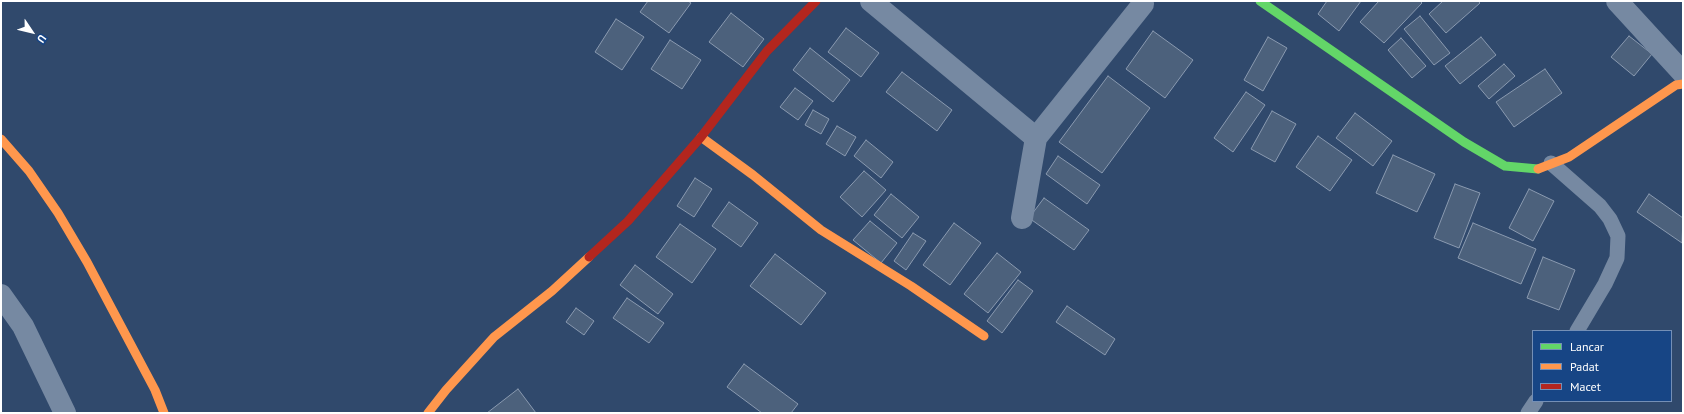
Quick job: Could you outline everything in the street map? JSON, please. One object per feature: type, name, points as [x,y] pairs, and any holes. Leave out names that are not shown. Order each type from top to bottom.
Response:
[{"type":"street","points":[[428,413],[446,390],[494,337],[552,291],[628,221],[700,137],[767,51],[816,1]]},
{"type":"street","points":[[871,1],[1036,138]]},
{"type":"street","points":[[1260,1],[1464,142],[1505,166],[1537,169],[1569,157],[1676,85],[1683,84]]},
{"type":"street","points":[[1618,1],[1683,72]]},
{"type":"street","points":[[1022,218],[1036,138],[1143,4]]},
{"type":"street","points":[[700,137],[753,175],[821,230],[911,286],[984,336]]},
{"type":"street","points":[[1,139],[29,172],[58,213],[87,262],[152,384],[164,413]]},
{"type":"street","points":[[1,295],[23,326],[65,413]]},
{"type":"lane","points":[[1551,163],[1600,206],[1610,220],[1618,236],[1617,258],[1605,284],[1578,330]]},
{"type":"lane","points":[[1528,413],[1535,402]]},
{"type":"building","points":[[648,1],[688,1],[691,3],[669,33],[640,12]]},
{"type":"building","points":[[1327,1],[1361,1],[1339,31],[1318,14]]},
{"type":"building","points":[[1379,1],[1420,1],[1422,3],[1384,43],[1360,22]]},
{"type":"building","points":[[1443,1],[1478,1],[1480,3],[1446,33],[1429,14]]},
{"type":"building","points":[[731,13],[764,39],[743,67],[709,42]]},
{"type":"building","points":[[1420,16],[1450,53],[1434,65],[1404,29]]},
{"type":"building","points":[[616,19],[644,37],[622,70],[595,52]]},
{"type":"building","points":[[846,28],[879,53],[861,77],[828,52]]},
{"type":"building","points":[[1153,31],[1193,60],[1165,98],[1126,69]]},
{"type":"building","points":[[1629,36],[1652,54],[1634,76],[1611,57]]},
{"type":"building","points":[[1268,37],[1287,48],[1263,91],[1244,80]]},
{"type":"building","points":[[1481,37],[1496,55],[1460,84],[1445,66]]},
{"type":"building","points":[[1401,38],[1426,66],[1412,78],[1388,50]]},
{"type":"building","points":[[670,40],[701,60],[682,89],[651,69]]},
{"type":"building","points":[[810,48],[850,80],[833,102],[793,70]]},
{"type":"building","points":[[1504,64],[1515,76],[1489,99],[1478,86]]},
{"type":"building","points":[[1545,69],[1562,93],[1514,127],[1496,102]]},
{"type":"building","points":[[902,72],[952,110],[937,131],[886,92]]},
{"type":"building","points":[[1108,76],[1150,108],[1102,173],[1059,142]]},
{"type":"building","points":[[795,88],[813,101],[798,120],[780,107]]},
{"type":"building","points":[[1246,92],[1265,105],[1233,152],[1214,138]]},
{"type":"building","points":[[813,110],[829,119],[821,134],[805,125]]},
{"type":"building","points":[[1272,111],[1296,124],[1275,162],[1251,149]]},
{"type":"building","points":[[1355,113],[1392,141],[1373,166],[1336,138]]},
{"type":"building","points":[[837,126],[856,137],[845,156],[826,144]]},
{"type":"building","points":[[1318,136],[1352,160],[1330,191],[1296,167]]},
{"type":"building","points":[[866,140],[893,162],[881,178],[854,156]]},
{"type":"building","points":[[1393,155],[1435,174],[1417,212],[1376,193]]},
{"type":"building","points":[[1058,156],[1100,185],[1087,204],[1046,174]]},
{"type":"building","points":[[864,171],[886,190],[862,217],[840,197]]},
{"type":"building","points":[[695,178],[712,189],[694,217],[677,206]]},
{"type":"building","points":[[1455,184],[1480,193],[1459,248],[1434,238]]},
{"type":"building","points":[[1529,189],[1554,201],[1533,241],[1509,228]]},
{"type":"building","points":[[891,194],[919,217],[902,238],[874,215]]},
{"type":"building","points":[[1649,194],[1683,218],[1682,243],[1637,212]]},
{"type":"building","points":[[1044,198],[1089,230],[1074,250],[1029,218]]},
{"type":"building","points":[[729,202],[758,223],[741,247],[712,226]]},
{"type":"building","points":[[870,221],[897,243],[881,263],[853,240]]},
{"type":"building","points":[[954,223],[981,243],[950,285],[923,265]]},
{"type":"building","points":[[1473,223],[1536,249],[1521,284],[1458,258]]},
{"type":"building","points":[[680,224],[716,249],[692,283],[656,257]]},
{"type":"building","points":[[913,233],[926,241],[906,270],[894,261]]},
{"type":"building","points":[[997,253],[1021,272],[988,313],[964,294]]},
{"type":"building","points":[[775,254],[826,293],[801,325],[750,286]]},
{"type":"building","points":[[1543,257],[1575,270],[1559,310],[1527,298]]},
{"type":"building","points":[[635,265],[673,294],[658,314],[620,285]]},
{"type":"building","points":[[1018,280],[1033,291],[1002,333],[987,321]]},
{"type":"building","points":[[627,298],[664,323],[649,343],[613,318]]},
{"type":"building","points":[[1067,306],[1115,339],[1105,355],[1056,322]]},
{"type":"building","points":[[576,308],[594,321],[584,335],[566,322]]},
{"type":"building","points":[[744,364],[798,404],[791,413],[762,413],[727,387]]},
{"type":"building","points":[[518,389],[536,413],[487,413]]},
{"type":"traffic: fast","points":[[1260,1],[1464,142],[1505,166],[1538,169]]},
{"type":"traffic: slow","points":[[1538,169],[1569,157],[1676,85],[1683,84]]},
{"type":"traffic: slow","points":[[701,137],[753,175],[821,230],[911,286],[984,336]]},
{"type":"traffic: slow","points":[[1,139],[29,171],[58,213],[87,262],[155,390],[164,413]]},
{"type":"traffic: slow","points":[[428,413],[446,390],[494,337],[552,291],[589,257]]},
{"type":"traffic: jam","points":[[589,257],[628,221],[701,137],[767,51],[816,1]]}]
